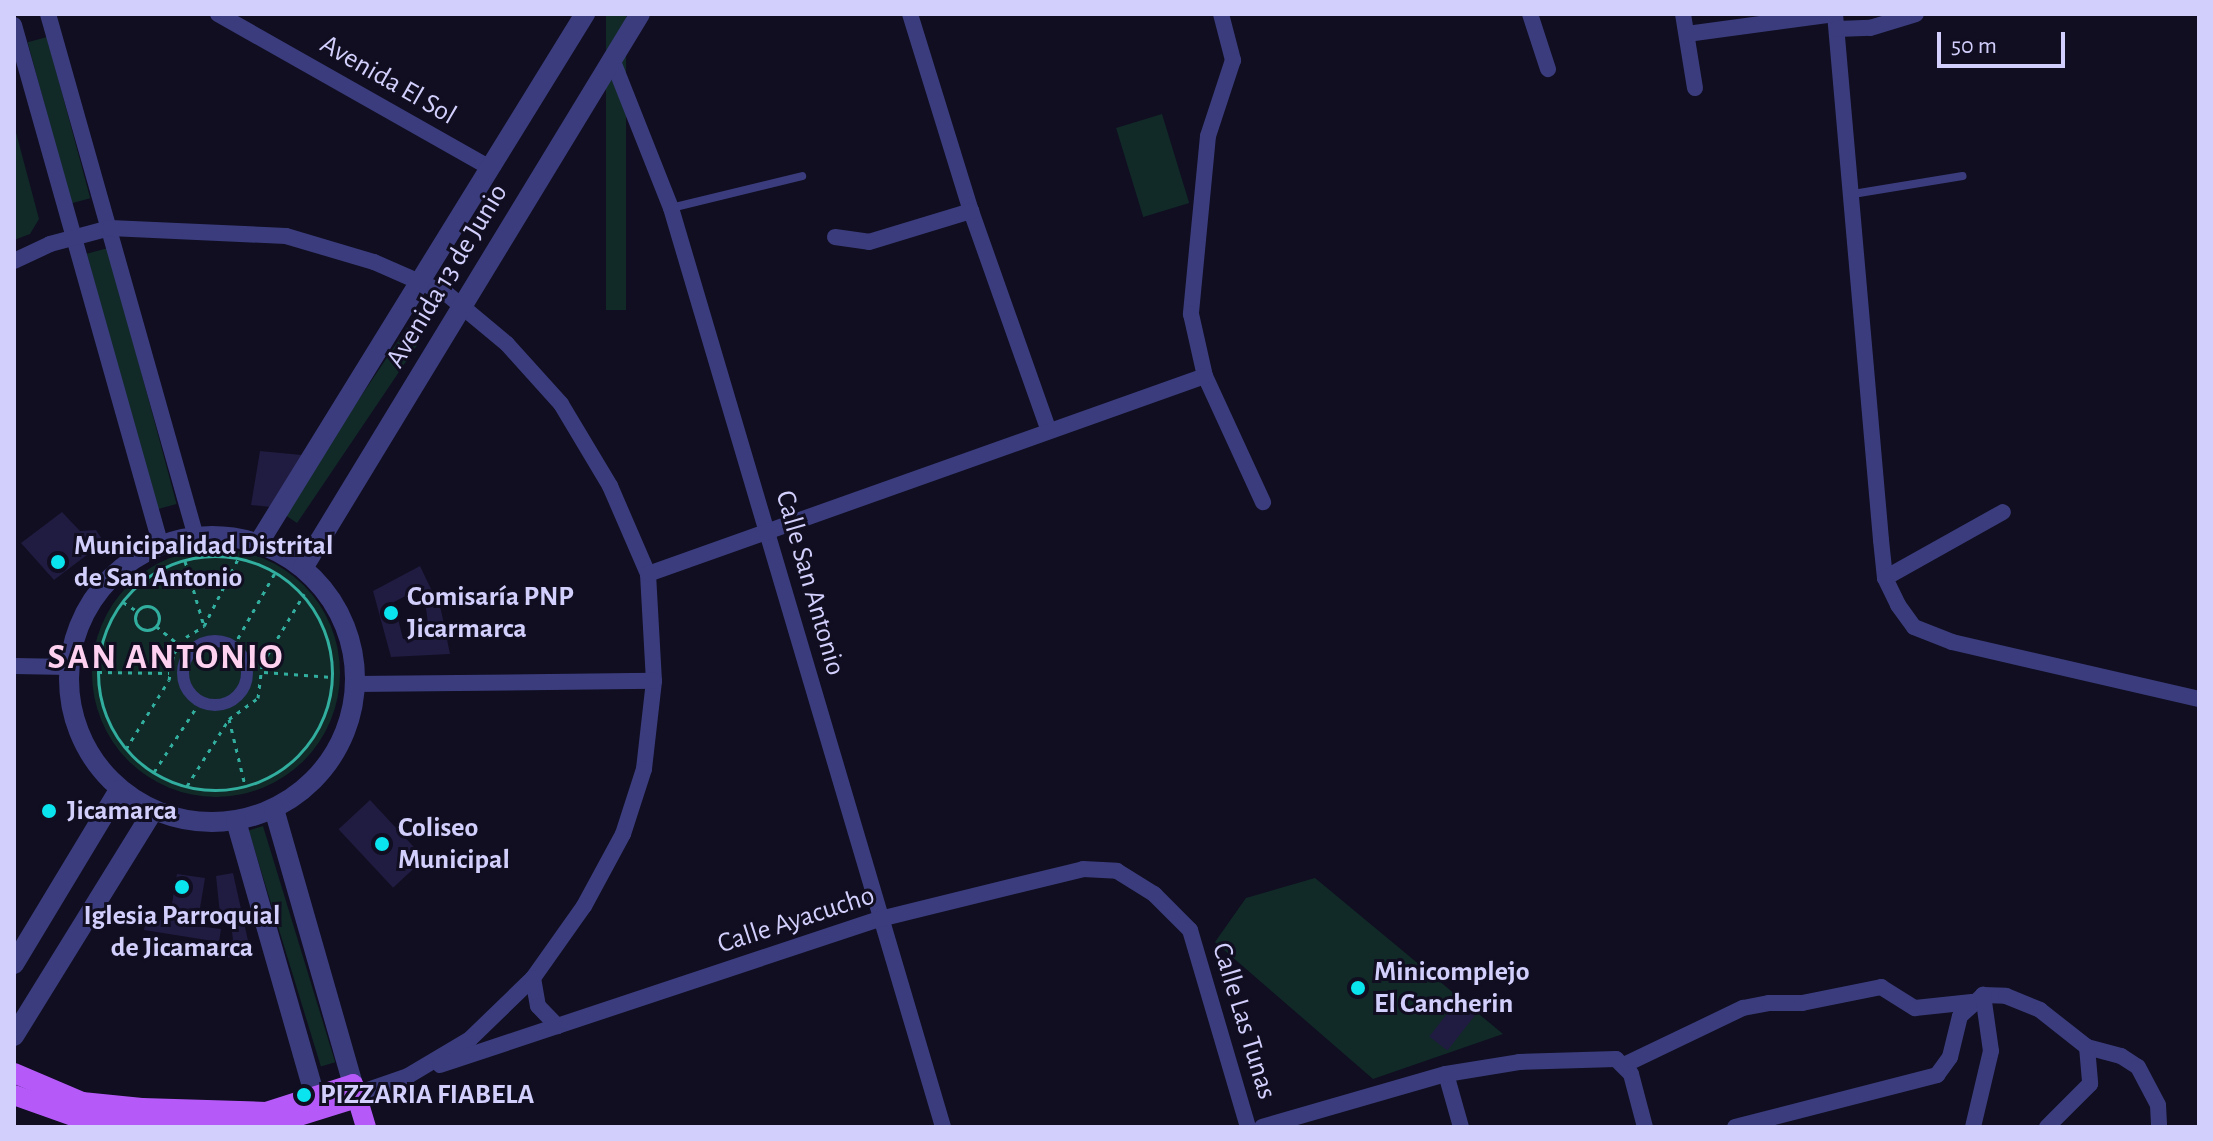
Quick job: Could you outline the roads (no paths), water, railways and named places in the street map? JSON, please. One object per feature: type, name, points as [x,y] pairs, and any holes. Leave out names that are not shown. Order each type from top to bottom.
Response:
[{"type":"main road","points":[[14,1073],[82,1102],[142,1108],[319,1111]]},
{"type":"main road","points":[[14,1095],[87,1121],[162,1126],[267,1126],[319,1111],[355,1092],[366,1127]]},
{"type":"street","points":[[48,14],[196,537]]},
{"type":"street","name":"Avenida El Sol","points":[[218,14],[490,168]]},
{"type":"street","name":"Avenida 13 de Junio","points":[[258,544],[585,14]]},
{"type":"street","name":"Avenida 13 de Junio","points":[[303,568],[640,14]]},
{"type":"street","points":[[910,14],[971,211],[1049,431]]},
{"type":"street","points":[[1221,14],[1233,60],[1208,136],[1191,314],[1205,376],[1263,502]]},
{"type":"street","points":[[1530,14],[1548,69]]},
{"type":"street","points":[[1683,14],[1695,88]]},
{"type":"street","points":[[1687,34],[1835,19],[1870,28],[1916,14]]},
{"type":"street","points":[[1835,19],[1885,578],[1914,627],[1940,637],[2199,699]]},
{"type":"street","points":[[14,25],[19,61],[161,546]]},
{"type":"street","name":"Calle San Antonio","points":[[612,59],[671,208],[943,1127]]},
{"type":"street","points":[[835,237],[869,242],[971,211]]},
{"type":"street","points":[[14,261],[73,238],[110,228],[286,236],[374,262],[420,282],[462,306],[507,344],[561,404],[610,486],[648,574],[654,681],[644,769],[623,834],[584,906],[533,978],[470,1039],[408,1076],[355,1092],[274,809]]},
{"type":"street","points":[[648,574],[1205,376]]},
{"type":"street","points":[[1885,578],[2003,512]]},
{"type":"street","points":[[196,537],[258,544],[303,568],[343,620],[355,684],[340,744],[300,792],[274,809],[236,821],[194,822],[153,811],[119,790],[96,765],[79,735],[70,702],[69,667],[75,636],[108,581],[161,546],[196,537]]},
{"type":"street","points":[[215,641],[233,647],[245,661],[243,690],[219,705],[200,702],[183,680],[190,653],[215,641]]},
{"type":"street","points":[[14,666],[69,667]]},
{"type":"street","points":[[355,684],[654,681]]},
{"type":"street","points":[[14,964],[119,790]]},
{"type":"street","points":[[14,1036],[153,811]]},
{"type":"street","points":[[236,821],[319,1111]]},
{"type":"street","name":"Calle Ayacucho","points":[[408,1076],[880,919],[1083,869],[1117,871],[1154,894],[1190,930]]},
{"type":"street","name":"Calle Las Tunas","points":[[1190,930],[1248,1127]]},
{"type":"street","points":[[533,978],[538,1006],[557,1026]]},
{"type":"street","points":[[1262,1127],[1446,1074],[1519,1062],[1621,1061],[1743,1008],[1769,1003],[1802,1003],[1881,987],[1915,1008],[2006,996],[2040,1010],[2087,1047],[2121,1056],[2138,1067],[2158,1105],[2159,1127]]},
{"type":"street","points":[[1735,1127],[1937,1075],[1950,1057],[1960,1016],[1977,998]]},
{"type":"street","points":[[1973,1127],[1991,1051],[1977,998]]},
{"type":"street","points":[[2047,1127],[2090,1084],[2092,1062],[2087,1047]]},
{"type":"street","points":[[1621,1061],[1645,1127]]},
{"type":"street","points":[[1446,1074],[1461,1127]]},
{"type":"lane","points":[[671,208],[802,176]]},
{"type":"lane","points":[[1853,194],[1963,176]]},
{"type":"place","name":"Municipalidad Distrital de San Antonio","points":[[58,562]]},
{"type":"place","name":"Comisaría PNP Jicarmarca","points":[[391,613]]},
{"type":"place","name":"Jicamarca","points":[[49,811]]},
{"type":"place","name":"Coliseo Municipal","points":[[382,844]]},
{"type":"place","name":"Iglesia Parroquial de Jicamarca","points":[[182,887]]},
{"type":"place","name":"Minicomplejo El Cancherin","points":[[1358,988]]},
{"type":"place","name":"PIZZARIA FIABELA","points":[[304,1095]]},
{"type":"district","name":"SAN ANTONIO","points":[[166,658]]}]
